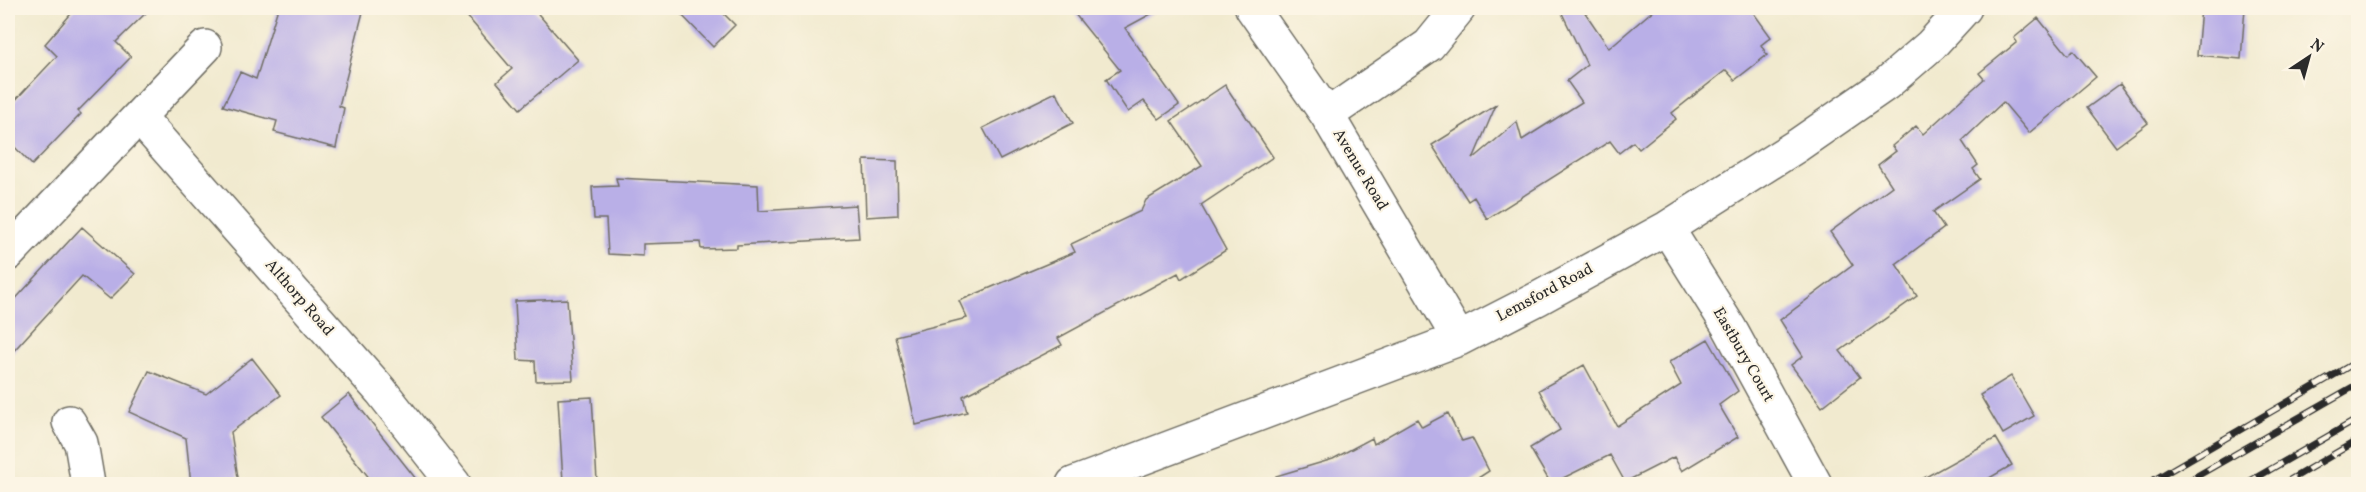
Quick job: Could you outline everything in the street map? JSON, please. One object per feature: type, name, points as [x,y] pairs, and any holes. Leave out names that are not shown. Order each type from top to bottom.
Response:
[{"type":"street","name":"Avenue Road","points":[[1252,8],[1327,115],[1459,339]]},
{"type":"street","points":[[1327,115],[1429,45],[1459,8]]},
{"type":"street","name":"Lemsford Road","points":[[1072,484],[1459,339],[1666,228],[1798,145],[1886,84],[1930,45],[1965,8]]},
{"type":"street","points":[[8,254],[205,47]]},
{"type":"street","name":"Althorp Road","points":[[139,117],[381,391],[453,484]]},
{"type":"street","name":"Eastbury Court","points":[[1666,228],[1729,327],[1815,484]]},
{"type":"street","points":[[69,422],[81,443],[88,484]]},
{"type":"building","points":[[76,8],[151,8],[116,42],[131,57],[78,111],[81,114],[32,165],[8,140],[8,108],[57,56],[45,44]]},
{"type":"building","points":[[278,8],[364,8],[339,106],[344,108],[336,148],[274,132],[277,121],[223,106],[240,72],[256,79]]},
{"type":"building","points":[[460,8],[533,8],[578,60],[520,109],[497,82],[512,69]]},
{"type":"building","points":[[675,8],[718,8],[735,25],[713,47]]},
{"type":"building","points":[[1070,8],[1162,8],[1125,28],[1179,105],[1159,119],[1144,101],[1128,112],[1106,79],[1120,70]]},
{"type":"building","points":[[1582,8],[1609,48],[1656,8],[1750,8],[1771,37],[1761,45],[1767,55],[1735,80],[1726,70],[1672,113],[1676,119],[1639,149],[1633,142],[1619,153],[1610,141],[1487,219],[1474,197],[1468,201],[1432,145],[1496,105],[1473,159],[1517,122],[1522,140],[1582,102],[1567,81],[1587,65],[1560,9]]},
{"type":"building","points":[[2201,8],[2245,8],[2241,59],[2197,55]]},
{"type":"building","points":[[2038,18],[2068,55],[2073,50],[2096,77],[2029,133],[2003,102],[1962,141],[1978,165],[1973,169],[1980,179],[1933,212],[1944,228],[1896,264],[1917,296],[1840,351],[1860,377],[1822,407],[1791,365],[1803,356],[1780,320],[1853,265],[1830,232],[1892,186],[1878,165],[1896,151],[1892,146],[1916,126],[1923,134],[1984,79],[1979,73],[2017,42],[2014,38]]},
{"type":"building","points":[[2120,84],[2148,123],[2116,147],[2087,108]]},
{"type":"building","points":[[1225,85],[1273,157],[1201,205],[1226,250],[1181,279],[1178,273],[1058,338],[1062,345],[963,396],[967,412],[916,425],[895,336],[967,318],[959,301],[1075,252],[1071,244],[1141,211],[1146,200],[1202,166],[1171,121]]},
{"type":"building","points":[[1056,92],[1073,123],[1000,160],[983,128]]},
{"type":"building","points":[[864,160],[897,161],[898,215],[866,217]]},
{"type":"building","points":[[616,178],[758,185],[759,211],[856,205],[859,238],[701,249],[700,242],[643,244],[643,256],[608,254],[606,219],[594,219],[592,187],[618,186]]},
{"type":"building","points":[[82,227],[135,274],[110,299],[82,276],[8,357],[8,307]]},
{"type":"building","points":[[567,299],[573,380],[536,381],[535,361],[518,360],[515,301]]},
{"type":"building","points":[[1708,339],[1738,391],[1719,405],[1738,437],[1682,471],[1674,457],[1625,482],[1610,455],[1551,484],[1530,448],[1560,430],[1539,390],[1584,365],[1617,426],[1681,385],[1669,362]]},
{"type":"building","points":[[252,358],[281,395],[231,432],[239,484],[191,484],[186,438],[129,412],[149,371],[206,394]]},
{"type":"building","points":[[2011,376],[2034,416],[2003,434],[1980,395]]},
{"type":"building","points":[[349,394],[420,484],[374,484],[321,417]]},
{"type":"building","points":[[592,397],[597,481],[563,482],[558,399]]},
{"type":"building","points":[[1448,413],[1462,441],[1472,438],[1489,471],[1469,484],[1277,484],[1276,476],[1333,459],[1372,438],[1374,444],[1417,419],[1422,427]]},
{"type":"building","points":[[1996,438],[2012,465],[1979,484],[1913,484]]},
{"type":"railway","points":[[2147,484],[2358,361]]},
{"type":"railway","points":[[2183,484],[2358,384]]},
{"type":"railway","points":[[2245,484],[2358,419]]},
{"type":"railway","points":[[2283,484],[2358,440]]}]
